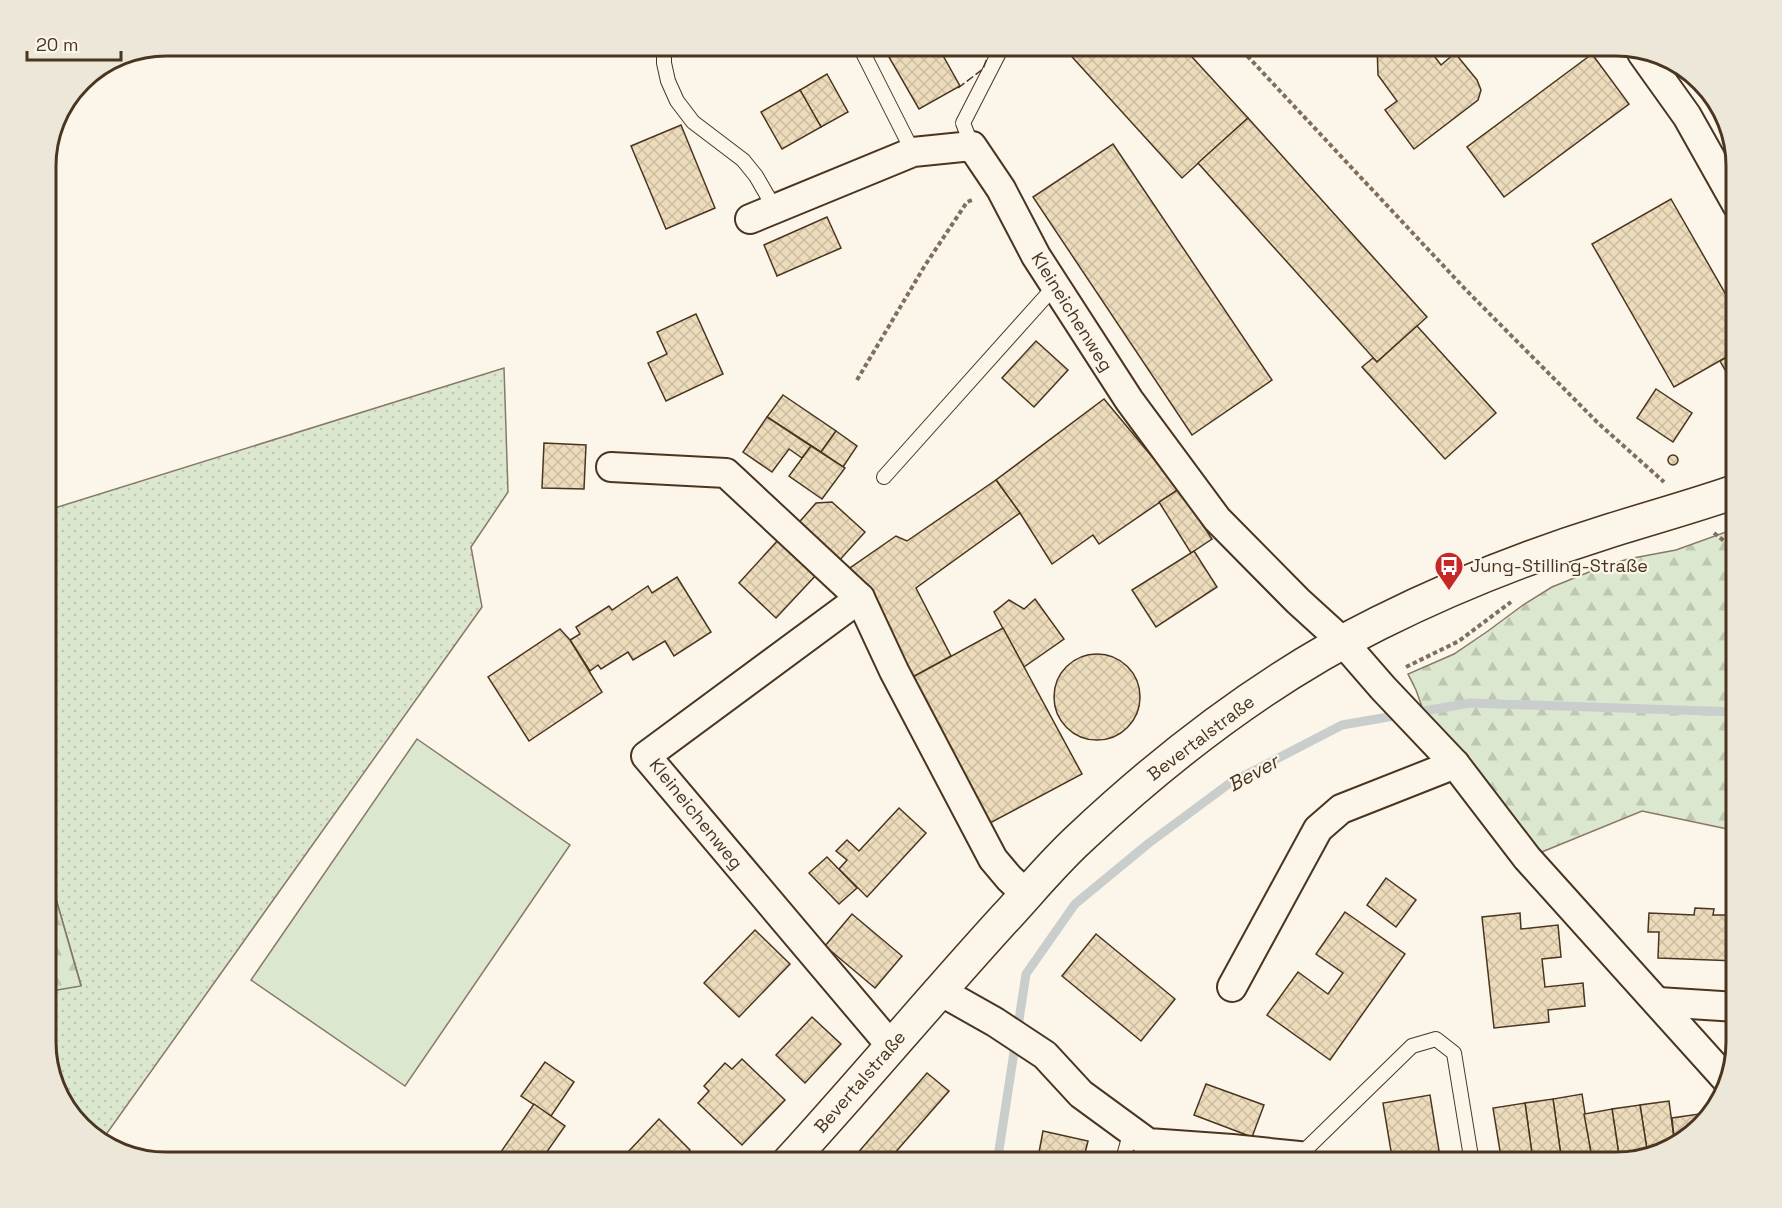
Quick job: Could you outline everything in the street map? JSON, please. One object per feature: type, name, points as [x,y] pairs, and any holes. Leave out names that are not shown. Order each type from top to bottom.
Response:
[{"type":"street","points":[[1647,60],[1687,116],[1726,185]]},
{"type":"street","points":[[763,214],[913,152],[972,146]]},
{"type":"street","name":"Kleineichenweg","points":[[972,146],[1001,189],[1036,256],[1129,400],[1217,519],[1343,642]]},
{"type":"street","points":[[611,467],[726,473],[860,598],[894,671],[993,860],[1026,895]]},
{"type":"street","name":"Bevertalstraße","points":[[798,1152],[1026,895],[1077,841],[1164,763],[1280,680],[1343,642],[1420,604],[1491,574],[1604,532],[1726,495]]},
{"type":"street","name":"Kleineichenweg","points":[[860,598],[646,756],[892,1047]]},
{"type":"street","points":[[1343,642],[1455,764],[1527,858],[1722,1074]]},
{"type":"street","points":[[1232,987],[1317,829],[1341,809],[1455,764]]},
{"type":"street","points":[[940,991],[995,1022],[1045,1055],[1081,1094],[1148,1143],[1251,1152]]},
{"type":"street","points":[[1658,1002],[1726,1006]]},
{"type":"lane","points":[[663,56],[668,81],[677,100],[693,122],[743,160],[756,176],[763,214]]},
{"type":"lane","points":[[865,56],[913,152]]},
{"type":"lane","points":[[972,146],[963,123],[997,56]]},
{"type":"lane","points":[[884,477],[1055,286]]},
{"type":"lane","points":[[1308,1152],[1412,1046],[1436,1039],[1454,1053],[1470,1152]]},
{"type":"lane","points":[[1125,1152],[1131,1131]]},
{"type":"path","points":[[1247,56],[1466,290],[1598,423],[1665,482],[1674,512]]},
{"type":"path","points":[[857,380],[924,267],[967,202],[1001,189]]},
{"type":"path","points":[[1712,531],[1726,542]]},
{"type":"path","points":[[1381,686],[1408,666],[1459,641],[1518,597]]},
{"type":"green space","points":[[504,368],[508,492],[471,547],[482,607],[106,1135],[83,1115],[70,1098],[61,1078],[56,1050],[56,990],[81,985],[56,899],[56,508]]},
{"type":"green space","points":[[1726,532],[1726,829],[1642,811],[1527,858],[1434,741],[1408,674],[1454,654],[1552,587],[1628,559],[1676,550]]},
{"type":"green space","points":[[417,739],[570,845],[405,1086],[251,980]]},
{"type":"green space","points":[[56,899],[81,986],[56,990]]},
{"type":"building","points":[[888,56],[943,56],[960,86],[919,109]]},
{"type":"building","points":[[1071,56],[1191,56],[1248,118],[1182,178]]},
{"type":"building","points":[[1377,56],[1434,56],[1441,65],[1452,56],[1457,56],[1477,80],[1481,90],[1478,100],[1414,149],[1385,110],[1397,101],[1378,75]]},
{"type":"building","points":[[1589,56],[1593,56],[1629,104],[1504,197],[1467,147]]},
{"type":"building","points":[[827,74],[848,112],[821,127],[800,90]]},
{"type":"building","points":[[800,90],[821,127],[782,149],[761,112]]},
{"type":"building","points":[[1248,118],[1427,317],[1377,362],[1198,163]]},
{"type":"building","points":[[681,125],[715,208],[666,229],[631,146]]},
{"type":"building","points":[[1113,144],[1272,380],[1192,435],[1033,197]]},
{"type":"building","points":[[1671,199],[1726,295],[1726,357],[1674,387],[1592,244]]},
{"type":"building","points":[[827,217],[841,248],[777,276],[764,245]]},
{"type":"building","points":[[696,314],[723,374],[666,401],[648,363],[667,354],[657,332]]},
{"type":"building","points":[[1417,326],[1496,413],[1445,459],[1362,367],[1373,358],[1377,362]]},
{"type":"building","points":[[1036,341],[1068,370],[1034,407],[1002,378]]},
{"type":"building","points":[[1726,357],[1726,372],[1720,361]]},
{"type":"building","points":[[1656,389],[1692,413],[1673,442],[1637,418]]},
{"type":"building","points":[[783,395],[836,431],[821,452],[767,417]]},
{"type":"building","points":[[1104,399],[1179,489],[1099,544],[1093,535],[1052,564],[996,480]]},
{"type":"building","points":[[767,417],[811,446],[802,458],[789,449],[772,472],[743,452]]},
{"type":"building","points":[[836,431],[857,446],[843,467],[821,452]]},
{"type":"building","points":[[544,443],[586,445],[584,489],[542,488]]},
{"type":"building","points":[[811,446],[845,468],[822,499],[789,476]]},
{"type":"building","points":[[1673,455],[1677,456],[1677,464],[1673,465],[1669,464],[1668,460],[1669,456]]},
{"type":"building","points":[[996,480],[1020,513],[916,588],[951,656],[911,678],[861,580],[850,568],[896,536],[907,541]]},
{"type":"building","points":[[1179,489],[1212,539],[1191,553],[1159,502]]},
{"type":"building","points":[[832,502],[865,532],[836,564],[795,527],[816,503]]},
{"type":"building","points":[[779,539],[817,574],[776,618],[739,583]]},
{"type":"building","points":[[1194,551],[1217,587],[1156,627],[1132,590]]},
{"type":"building","points":[[677,577],[711,632],[674,656],[665,641],[633,660],[628,652],[601,669],[598,665],[590,671],[570,640],[580,634],[576,627],[609,606],[612,610],[648,586],[652,593]]},
{"type":"building","points":[[1035,599],[1064,639],[1024,667],[994,612],[1009,600],[1024,609]]},
{"type":"building","points":[[1003,628],[1082,774],[990,823],[911,678]]},
{"type":"building","points":[[560,629],[570,640],[602,692],[529,741],[488,677]]},
{"type":"building","points":[[1097,654],[1113,658],[1127,667],[1136,681],[1140,697],[1136,713],[1127,727],[1113,736],[1097,740],[1081,736],[1067,727],[1058,713],[1054,697],[1058,681],[1067,667],[1081,658]]},
{"type":"building","points":[[899,808],[926,833],[867,897],[839,869],[847,860],[836,851],[847,840],[859,851]]},
{"type":"building","points":[[827,857],[857,888],[839,904],[809,873]]},
{"type":"building","points":[[1386,878],[1416,900],[1396,927],[1367,905]]},
{"type":"building","points":[[1695,908],[1714,909],[1713,915],[1726,915],[1726,961],[1658,958],[1659,932],[1648,932],[1649,913],[1694,915]]},
{"type":"building","points":[[1345,912],[1405,954],[1330,1060],[1267,1015],[1298,972],[1328,994],[1343,973],[1316,954]]},
{"type":"building","points":[[1520,913],[1521,929],[1558,925],[1561,957],[1542,959],[1545,987],[1583,983],[1585,1006],[1548,1010],[1549,1022],[1494,1028],[1482,917]]},
{"type":"building","points":[[852,914],[902,956],[875,988],[825,946]]},
{"type":"building","points":[[755,930],[790,964],[739,1017],[704,983]]},
{"type":"building","points":[[1096,934],[1175,999],[1141,1041],[1062,976]]},
{"type":"building","points":[[812,1017],[841,1044],[805,1083],[776,1055]]},
{"type":"building","points":[[742,1059],[785,1100],[742,1145],[698,1103],[709,1091],[704,1086],[725,1063],[732,1069]]},
{"type":"building","points":[[545,1062],[574,1082],[551,1116],[521,1096]]},
{"type":"building","points":[[927,1073],[949,1091],[896,1152],[859,1152]]},
{"type":"building","points":[[1206,1084],[1264,1105],[1252,1137],[1194,1115]]},
{"type":"building","points":[[1582,1094],[1591,1152],[1560,1152],[1553,1099]]},
{"type":"building","points":[[1430,1095],[1439,1152],[1391,1152],[1383,1103]]},
{"type":"building","points":[[1553,1099],[1560,1152],[1532,1152],[1525,1103]]},
{"type":"building","points":[[1669,1101],[1674,1136],[1647,1148],[1640,1105]]},
{"type":"building","points":[[1525,1103],[1532,1152],[1500,1152],[1493,1108]]},
{"type":"building","points":[[534,1104],[565,1126],[547,1152],[501,1152]]},
{"type":"building","points":[[1640,1105],[1647,1148],[1618,1152],[1612,1109]]},
{"type":"building","points":[[1612,1109],[1618,1152],[1591,1152],[1584,1114]]},
{"type":"building","points":[[1699,1114],[1674,1136],[1672,1118]]},
{"type":"building","points":[[659,1119],[690,1150],[688,1152],[628,1152]]},
{"type":"building","points":[[1043,1131],[1088,1141],[1085,1152],[1039,1152]]},
{"type":"waterway","name":"Bever","points":[[999,1152],[1026,974],[1075,904],[1149,843],[1230,783],[1342,725],[1470,703],[1726,712]]},
{"type":"fence","points":[[958,88],[983,69],[988,56]]},
{"type":"place","name":"Jung-Stilling-Straße","points":[[1449,592]]}]
